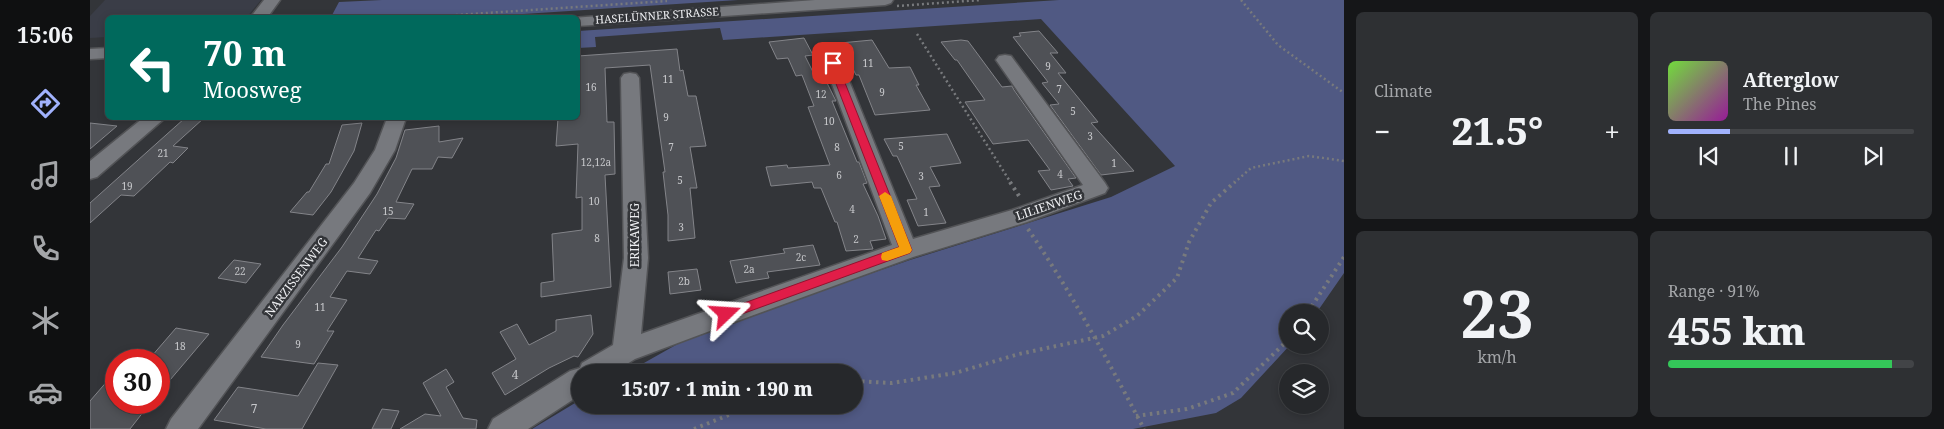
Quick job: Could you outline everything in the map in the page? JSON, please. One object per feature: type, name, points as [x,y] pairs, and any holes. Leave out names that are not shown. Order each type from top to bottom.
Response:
[{"type":"street","points":[[260,15],[272,0]]},
{"type":"street","name":"HASELÜNNER STRASSE","points":[[580,20],[885,0]]},
{"type":"street","points":[[90,54],[105,53]]},
{"type":"street","name":"LILIENWEG","points":[[626,351],[906,250],[1024,214],[1098,188],[1004,60]]},
{"type":"street","points":[[833,63],[906,250]]},
{"type":"street","name":"ERIKAWEG","points":[[626,351],[636,258],[630,78]]},
{"type":"street","points":[[90,172],[153,120]]},
{"type":"street","name":"NARZISSENWEG","points":[[182,429],[362,188],[385,150],[395,120]]},
{"type":"street","points":[[605,364],[626,351]]},
{"type":"street","points":[[503,429],[571,386]]},
{"type":"path","points":[[1241,0],[1278,45],[1344,94]]},
{"type":"path","points":[[456,15],[668,1]]},
{"type":"path","points":[[917,34],[1096,338],[1144,429]]},
{"type":"path","points":[[863,381],[892,383],[955,373],[1019,354],[1096,338],[1137,316],[1177,278],[1189,242],[1211,203],[1251,168],[1310,156],[1344,161]]},
{"type":"path","points":[[1313,304],[1344,257]]},
{"type":"path","points":[[1136,416],[1187,409],[1232,393],[1279,349]]},
{"type":"path","points":[[694,429],[731,414]]},
{"type":"shaded area","points":[[105,0],[261,0],[249,15],[105,15],[105,37],[90,38],[90,16]]},
{"type":"shaded area","points":[[382,0],[738,0],[508,15],[332,15],[339,2]]},
{"type":"shaded area","points":[[1059,0],[1344,0],[1344,273],[1323,304],[1279,304],[1279,354],[1282,354],[1241,398],[1216,413],[1133,429],[532,429],[571,405],[571,414],[863,414],[863,364],[642,364],[697,333],[910,260],[1111,197],[1175,166],[1041,19],[723,40],[720,28],[595,37],[596,47],[580,48],[580,31]]},
{"type":"building","points":[[1039,31],[1058,53],[1050,53],[1066,73],[1058,73],[1098,122],[1091,123],[1134,171],[1101,175],[1050,105],[1059,104],[1042,83],[1048,82],[1013,37],[1021,36],[1019,33]]},
{"type":"building","points":[[804,38],[813,55],[805,56],[818,82],[826,81],[836,101],[832,101],[857,162],[859,162],[867,183],[863,184],[886,239],[870,241],[873,249],[846,251],[837,222],[835,222],[821,188],[814,188],[812,182],[771,186],[766,167],[787,165],[788,168],[830,165],[808,107],[814,106],[802,75],[796,76],[788,58],[777,59],[769,42]]},
{"type":"building","points":[[872,40],[889,68],[910,67],[919,85],[916,85],[930,110],[875,115],[859,75],[856,75],[840,43]]},
{"type":"building","points":[[968,41],[1002,87],[1012,86],[1076,178],[1068,179],[1073,186],[1051,190],[1038,171],[1050,170],[1028,140],[993,144],[965,102],[985,100],[957,60],[941,42]]},
{"type":"building","points":[[677,49],[680,71],[683,70],[688,96],[696,96],[706,146],[690,147],[697,188],[690,188],[695,238],[668,241],[668,215],[663,172],[665,172],[650,65],[605,68],[607,122],[614,122],[615,174],[605,175],[611,287],[541,297],[541,283],[554,281],[552,234],[582,230],[582,197],[576,198],[578,144],[556,146],[558,120],[580,120],[580,56]]},
{"type":"building","points":[[183,120],[202,120],[173,146],[188,148],[134,196],[121,195],[90,223],[90,203]]},
{"type":"building","points":[[90,123],[117,126],[90,149]]},
{"type":"building","points":[[362,123],[354,151],[331,192],[313,215],[290,212],[309,192],[326,164],[329,164],[342,125]]},
{"type":"building","points":[[439,126],[439,142],[463,138],[452,158],[438,157],[432,169],[412,169],[396,202],[414,204],[405,219],[388,218],[379,231],[376,230],[358,258],[378,261],[370,274],[347,271],[330,297],[347,300],[327,331],[334,331],[314,364],[261,357],[342,247],[377,194],[396,158],[405,130]]},
{"type":"building","points":[[947,134],[961,163],[930,167],[940,186],[929,187],[946,223],[918,226],[907,200],[917,199],[897,156],[893,156],[884,139]]},
{"type":"building","points":[[813,245],[820,265],[767,272],[769,278],[736,283],[730,261],[785,253],[783,249]]},
{"type":"building","points":[[234,260],[261,264],[246,283],[218,278]]},
{"type":"building","points":[[697,269],[701,290],[670,294],[668,272]]},
{"type":"building","points":[[591,315],[593,334],[578,357],[574,356],[549,368],[505,395],[492,373],[516,359],[500,332],[517,324],[529,345],[556,331],[556,320]]},
{"type":"building","points":[[176,328],[209,334],[170,380],[170,349],[158,349]]},
{"type":"building","points":[[318,363],[338,365],[302,429],[266,429],[214,420],[238,387],[298,396]]},
{"type":"building","points":[[446,369],[454,382],[446,387],[463,418],[477,420],[476,429],[400,429],[425,414],[441,416],[423,383]]},
{"type":"building","points":[[105,384],[105,414],[142,414],[130,429],[90,429],[90,401]]},
{"type":"building","points":[[382,409],[399,411],[391,429],[372,429]]},
{"type":"slow traffic","points":[[885,196],[906,250],[887,257]]},
{"type":"route","points":[[726,314],[906,250],[833,63]]}]
